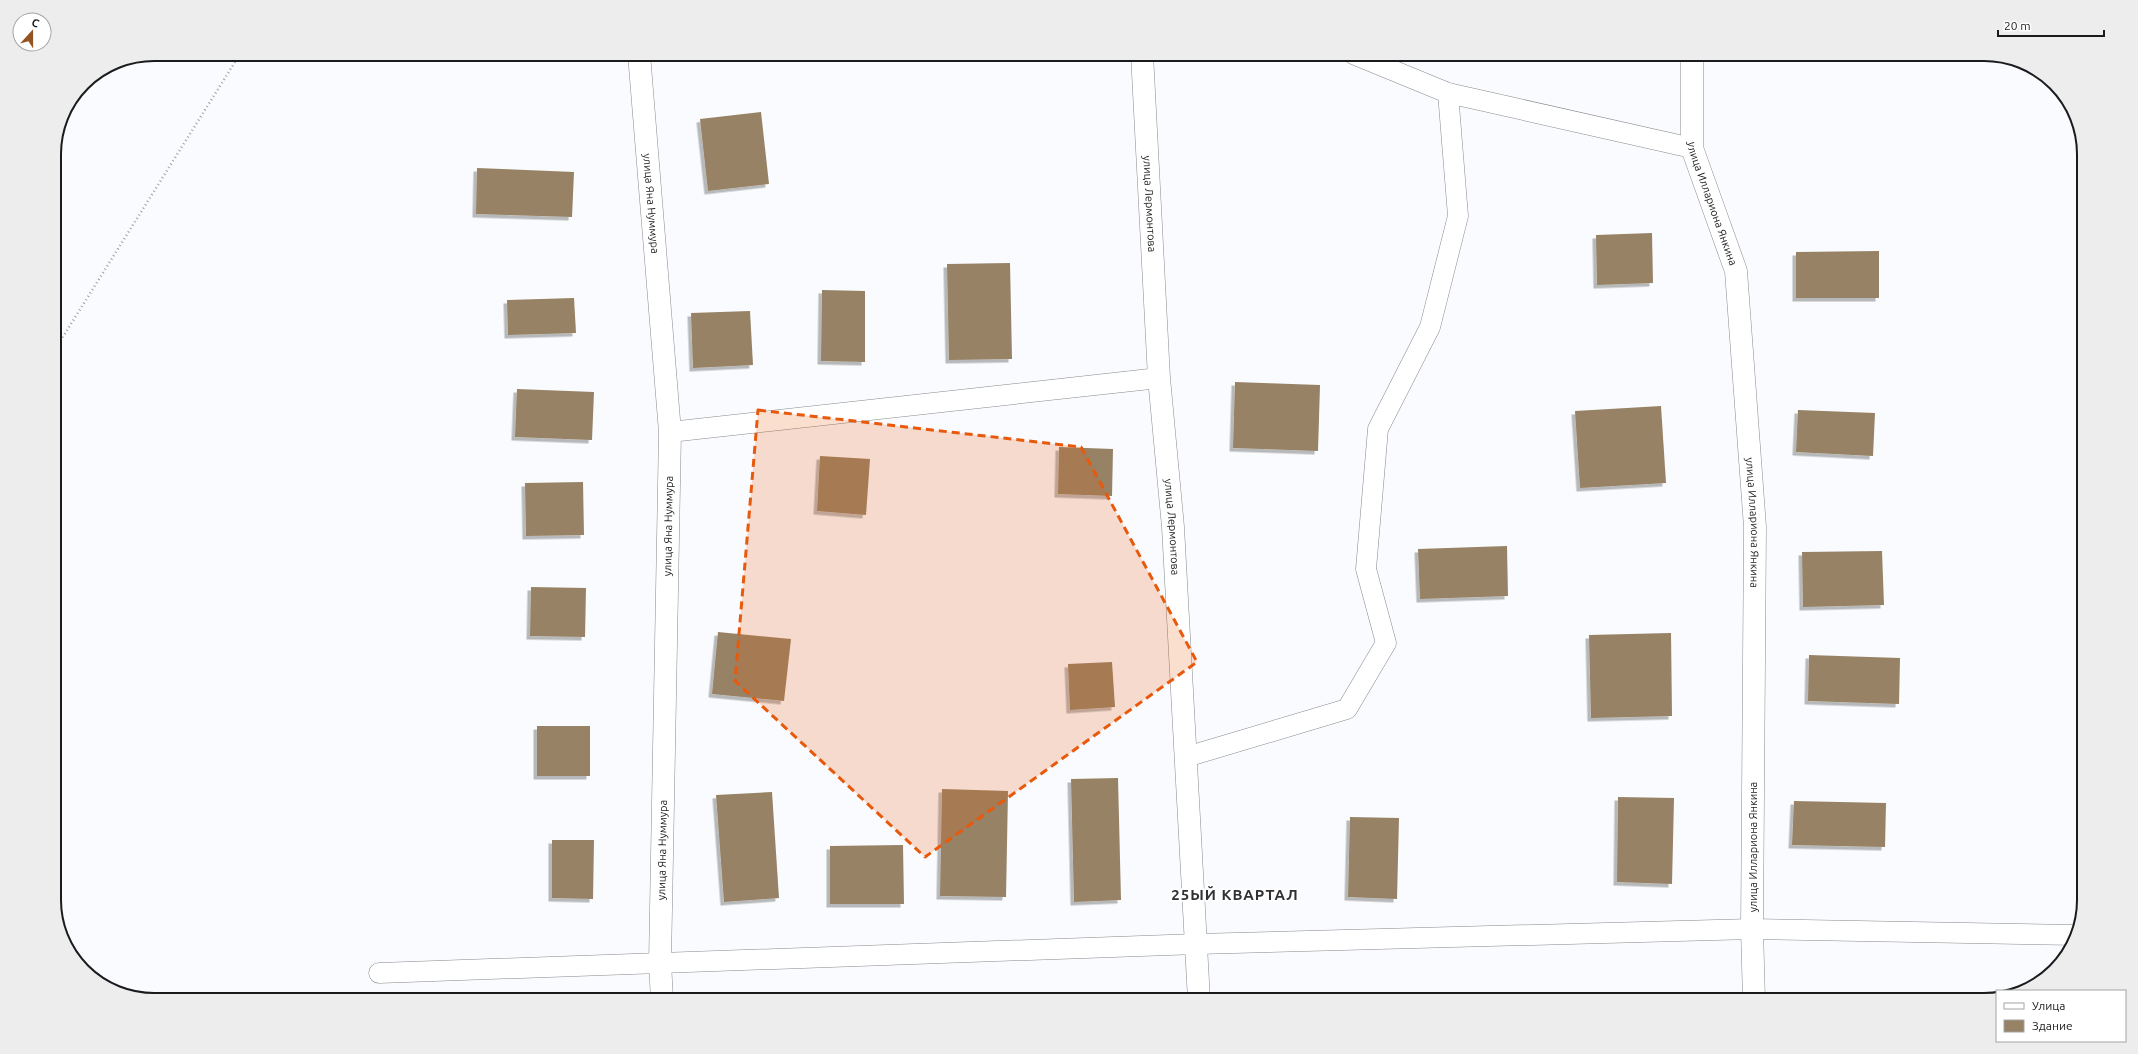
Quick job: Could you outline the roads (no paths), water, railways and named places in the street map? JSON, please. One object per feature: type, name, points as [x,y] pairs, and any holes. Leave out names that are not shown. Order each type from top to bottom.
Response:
[{"type":"street","name":"улица Яна Нуммура","points":[[640,61],[670,432],[660,962],[662,993]]},
{"type":"street","name":"улица Лермонтова","points":[[1142,61],[1159,378],[1173,527],[1199,993]]},
{"type":"street","name":"улица Иллариона Янкина","points":[[1692,61],[1692,148],[1736,271],[1755,527],[1752,929],[1754,993]]},
{"type":"lane","points":[[1370,61],[1448,93],[1692,148]]},
{"type":"lane","points":[[1186,757],[1347,709],[1386,643],[1366,569],[1378,429],[1430,327],[1458,216],[1448,93]]},
{"type":"lane","points":[[670,432],[1159,378]]},
{"type":"lane","points":[[380,973],[1197,944],[1752,929],[2070,934]]},
{"type":"district","name":"25ЫЙ КВАРТАЛ","points":[[1235,894]]}]
